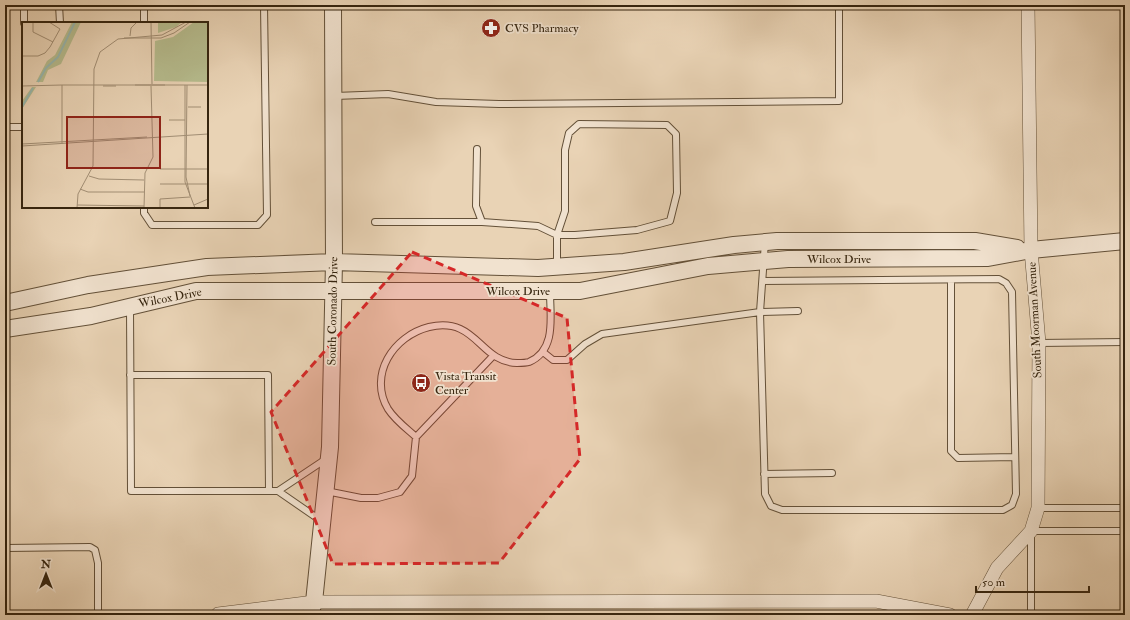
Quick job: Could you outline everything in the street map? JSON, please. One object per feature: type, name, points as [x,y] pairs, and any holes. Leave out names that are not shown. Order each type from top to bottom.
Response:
[{"type":"street","name":"South Coronado Drive","points":[[312,608],[328,457],[334,292],[333,5]]},
{"type":"street","name":"South Moorman Avenue","points":[[972,615],[997,568],[1031,531],[1038,508],[1039,343],[1031,250],[1028,5]]},
{"type":"street","name":"Wilcox Drive","points":[[5,303],[88,285],[207,267],[334,262],[538,268],[624,262],[734,244],[765,242],[975,241],[1031,250]]},
{"type":"street","name":"Wilcox Drive","points":[[5,329],[91,316],[196,291],[580,291],[708,266],[788,259],[988,258],[1031,250],[1125,241]]},
{"type":"street","points":[[218,614],[312,608],[876,601],[950,615]]},
{"type":"lane","points":[[24,5],[24,22]]},
{"type":"lane","points":[[59,5],[60,22]]},
{"type":"lane","points":[[144,5],[144,22]]},
{"type":"lane","points":[[144,208],[144,213],[152,225],[258,225],[267,215],[264,5]]},
{"type":"lane","points":[[333,96],[388,94],[436,102],[499,104],[839,101],[839,5]]},
{"type":"lane","points":[[375,222],[482,222],[538,226],[557,235],[574,236],[637,230],[670,222],[677,193],[676,134],[667,125],[579,124],[569,133],[565,150],[565,211],[557,235],[557,267]]},
{"type":"lane","points":[[5,127],[22,127]]},
{"type":"lane","points":[[477,149],[476,206],[482,222]]},
{"type":"lane","points":[[763,281],[999,279],[1006,283],[1012,292],[1016,494],[1012,505],[1003,510],[782,510],[771,506],[765,494],[760,312],[763,281],[765,261],[765,242]]},
{"type":"lane","points":[[951,280],[951,451],[958,458],[1015,457]]},
{"type":"lane","points":[[416,437],[395,418],[384,400],[381,389],[381,376],[383,366],[391,351],[415,333],[429,327],[448,326],[463,330],[476,338],[493,356],[502,361],[527,363],[543,352],[550,333],[550,291]]},
{"type":"lane","points":[[130,306],[131,491],[278,492],[322,521]]},
{"type":"lane","points":[[543,352],[554,360],[567,360],[585,344],[602,334],[760,312],[798,311]]},
{"type":"lane","points":[[1039,343],[1125,342]]},
{"type":"lane","points":[[325,490],[361,498],[378,498],[400,492],[412,476],[416,437],[493,356]]},
{"type":"lane","points":[[130,375],[268,375],[269,492]]},
{"type":"lane","points":[[278,492],[328,457]]},
{"type":"lane","points":[[764,474],[832,473]]},
{"type":"lane","points":[[1038,508],[1125,508]]},
{"type":"lane","points":[[1031,615],[1031,531],[1125,531]]},
{"type":"lane","points":[[5,548],[90,547],[95,550],[98,564],[98,615]]},
{"type":"highlighted area","points":[[412,252],[567,318],[580,459],[499,563],[333,564],[271,412]]},
{"type":"place","name":"CVS Pharmacy","points":[[491,28]]},
{"type":"place","name":"Vista Transit Center","points":[[421,383]]}]
